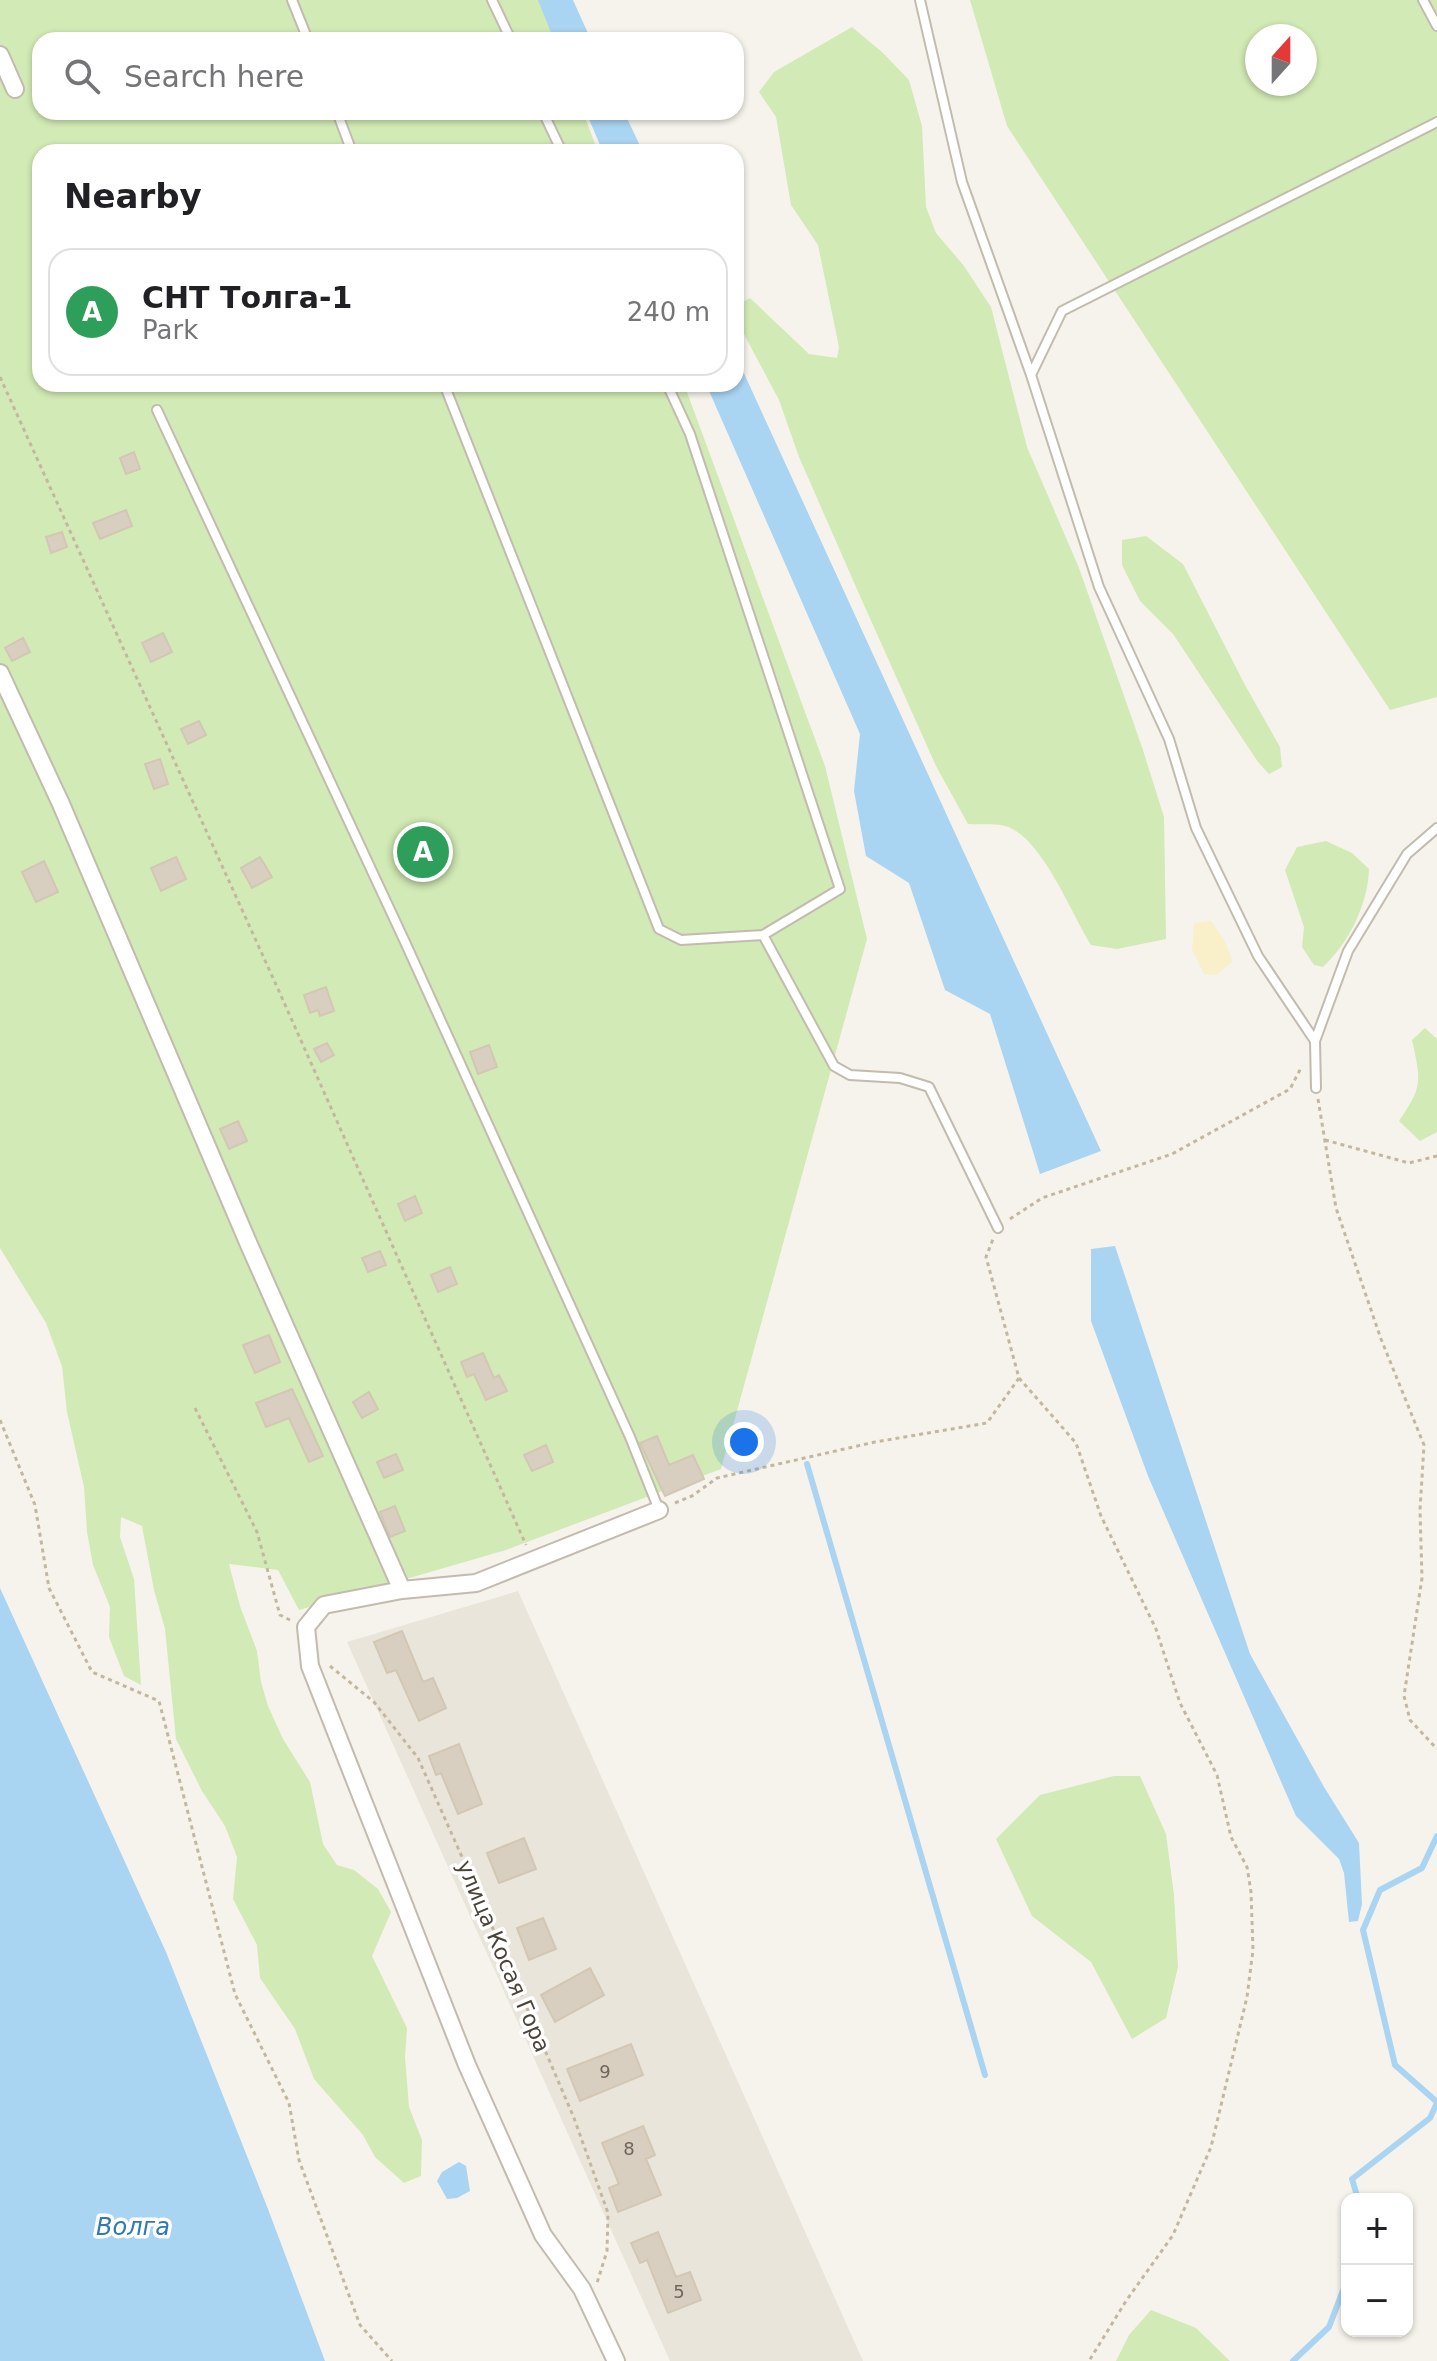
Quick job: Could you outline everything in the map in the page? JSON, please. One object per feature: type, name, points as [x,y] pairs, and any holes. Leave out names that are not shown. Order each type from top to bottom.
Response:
[{"type":"street","points":[[0,55],[15,89]]},
{"type":"street","points":[[0,673],[61,804],[244,1232],[402,1590]]},
{"type":"street","points":[[616,2361],[582,2289],[543,2235],[467,2065],[310,1666],[306,1627],[324,1605],[402,1590],[476,1583],[659,1510]]},
{"type":"lane","points":[[292,0],[305,32]]},
{"type":"lane","points":[[492,0],[507,32]]},
{"type":"lane","points":[[920,0],[962,182],[1031,375],[1099,587],[1169,739],[1196,828],[1258,956],[1315,1041]]},
{"type":"lane","points":[[1423,0],[1437,26]]},
{"type":"lane","points":[[340,120],[349,144]]},
{"type":"lane","points":[[547,120],[558,144]]},
{"type":"lane","points":[[1031,375],[1062,311],[1437,122]]},
{"type":"lane","points":[[447,392],[659,929],[681,940],[763,935],[840,889],[690,434],[671,392]]},
{"type":"lane","points":[[157,410],[405,942],[630,1437],[659,1510]]},
{"type":"lane","points":[[1316,1088],[1315,1041],[1348,951],[1407,854],[1437,828]]},
{"type":"lane","points":[[763,935],[834,1066],[850,1075],[900,1078],[929,1087],[998,1228]]},
{"type":"path","points":[[0,377],[259,945],[532,1559]]},
{"type":"path","points":[[1089,2361],[1126,2301],[1173,2235],[1211,2147],[1247,1997],[1253,1950],[1251,1892],[1247,1867],[1231,1837],[1217,1775],[1180,1703],[1156,1629],[1101,1516],[1076,1443],[1019,1378],[986,1257],[998,1228],[1042,1198],[1172,1154],[1290,1089],[1315,1041]]},
{"type":"path","points":[[1316,1088],[1336,1208],[1381,1339],[1424,1445],[1420,1510],[1422,1578],[1404,1696],[1410,1720],[1437,1749]]},
{"type":"path","points":[[1325,1140],[1409,1163],[1437,1156]]},
{"type":"path","points":[[659,1510],[692,1496],[717,1478],[875,1442],[987,1423],[1019,1378]]},
{"type":"path","points":[[195,1408],[257,1532],[280,1615],[306,1627]]},
{"type":"path","points":[[0,1420],[35,1505],[49,1588],[92,1672],[159,1701],[235,1994],[289,2103],[299,2160],[360,2325],[392,2361]]},
{"type":"path","name":"улица Косая Гора","points":[[307,1648],[374,1702],[418,1758],[470,1875],[574,2118],[608,2213],[607,2251],[590,2306]]},
{"type":"shaded area","points":[[518,1591],[863,2361],[670,2361],[347,1642]]},
{"type":"green space","points":[[0,0],[542,0],[554,32],[32,32],[32,120],[586,120],[595,144],[32,144],[32,392],[687,392],[825,766],[867,939],[721,1469],[506,1550],[299,1610],[278,1570],[229,1564],[257,1651],[268,1706],[283,1739],[310,1782],[323,1844],[337,1865],[354,1870],[378,1889],[391,1912],[372,1956],[407,2028],[405,2057],[409,2107],[422,2140],[421,2176],[404,2183],[375,2157],[363,2135],[314,2079],[295,2029],[260,1978],[257,1945],[233,1899],[237,1857],[225,1826],[202,1791],[176,1739],[165,1629],[142,1526],[121,1517],[120,1537],[134,1579],[141,1685],[124,1676],[109,1637],[110,1607],[93,1565],[84,1487],[67,1412],[62,1366],[46,1323],[0,1248]]},
{"type":"green space","points":[[970,0],[1437,0],[1437,697],[1390,710],[1007,126]]},
{"type":"green space","points":[[852,27],[909,80],[922,126],[926,207],[936,233],[964,266],[991,307],[1027,447],[1079,568],[1164,817],[1166,939],[1117,949],[1091,945],[1054,878],[1031,844],[1018,832],[1005,826],[968,824],[936,766],[799,457],[779,400],[744,334],[744,301],[750,298],[809,354],[837,358],[839,347],[818,245],[791,205],[776,117],[759,92],[774,72]]},
{"type":"green space","points":[[1146,536],[1183,564],[1280,747],[1282,767],[1269,774],[1258,762],[1173,634],[1140,601],[1122,565],[1122,540]]},
{"type":"green space","points":[[1326,841],[1352,853],[1369,869],[1365,896],[1349,935],[1323,967],[1314,965],[1302,947],[1304,927],[1285,870],[1297,847]]},
{"type":"green space","points":[[1425,1028],[1437,1039],[1437,1132],[1420,1141],[1399,1121],[1418,1083],[1412,1040]]},
{"type":"green space","points":[[1114,1776],[1140,1776],[1166,1834],[1174,1895],[1178,1967],[1166,2018],[1132,2039],[1091,1962],[1032,1916],[996,1839],[1040,1795]]},
{"type":"green space","points":[[1151,2310],[1196,2328],[1230,2361],[1116,2361],[1129,2335]]},
{"type":"sand","points":[[1211,921],[1233,961],[1216,975],[1204,974],[1192,949],[1194,923]]},
{"type":"water","points":[[538,0],[573,0],[587,32],[551,32]]},
{"type":"water","points":[[589,120],[628,120],[639,144],[600,144]]},
{"type":"water","points":[[744,373],[1101,1151],[1040,1174],[990,1014],[945,990],[909,883],[866,856],[854,791],[860,734],[710,392],[744,392]]},
{"type":"water","points":[[1115,1246],[1250,1654],[1359,1843],[1362,1904],[1358,1921],[1349,1922],[1344,1873],[1339,1859],[1296,1816],[1148,1476],[1091,1321],[1091,1249]]},
{"type":"water","name":"Волга","points":[[0,1588],[166,1952],[325,2361],[0,2361]]},
{"type":"water","points":[[459,2162],[466,2166],[470,2191],[447,2199],[437,2181],[442,2172]]},
{"type":"building","points":[[134,452],[140,469],[126,474],[120,458]]},
{"type":"building","points":[[126,510],[132,526],[100,539],[93,523]]},
{"type":"building","points":[[62,532],[67,547],[51,553],[46,537]]},
{"type":"building","points":[[163,633],[172,652],[151,662],[142,643]]},
{"type":"building","points":[[23,638],[30,652],[12,661],[5,648]]},
{"type":"building","points":[[199,721],[206,735],[188,744],[181,729]]},
{"type":"building","points":[[160,759],[168,784],[154,789],[145,764]]},
{"type":"building","points":[[176,857],[186,879],[161,891],[151,868]]},
{"type":"building","points":[[260,857],[272,877],[252,888],[241,868]]},
{"type":"building","points":[[44,861],[58,892],[36,902],[22,872]]},
{"type":"building","points":[[326,987],[334,1011],[320,1016],[318,1010],[310,1013],[304,995]]},
{"type":"building","points":[[327,1043],[334,1055],[321,1062],[314,1049]]},
{"type":"building","points":[[489,1045],[497,1067],[478,1074],[470,1052]]},
{"type":"building","points":[[238,1121],[247,1141],[229,1149],[220,1129]]},
{"type":"building","points":[[415,1196],[422,1213],[405,1221],[398,1204]]},
{"type":"building","points":[[380,1251],[386,1265],[368,1272],[362,1258]]},
{"type":"building","points":[[450,1267],[457,1284],[438,1292],[431,1275]]},
{"type":"building","points":[[269,1335],[280,1362],[255,1373],[243,1345]]},
{"type":"building","points":[[483,1353],[494,1378],[499,1375],[507,1391],[486,1400],[474,1374],[467,1377],[461,1362]]},
{"type":"building","points":[[292,1389],[323,1456],[309,1462],[289,1418],[266,1427],[256,1403]]},
{"type":"building","points":[[369,1392],[378,1409],[362,1418],[353,1402]]},
{"type":"building","points":[[657,1436],[669,1465],[693,1455],[704,1479],[665,1496],[640,1443]]},
{"type":"building","points":[[546,1445],[553,1462],[532,1471],[524,1455]]},
{"type":"building","points":[[396,1454],[403,1470],[384,1478],[377,1462]]},
{"type":"building","points":[[395,1506],[405,1531],[390,1537],[380,1512]]},
{"type":"building","points":[[402,1631],[423,1682],[433,1678],[446,1708],[419,1721],[396,1670],[387,1673],[374,1642]]},
{"type":"building","points":[[459,1744],[482,1804],[458,1814],[441,1773],[436,1775],[429,1756]]},
{"type":"building","points":[[524,1838],[536,1869],[499,1883],[487,1853]]},
{"type":"building","points":[[543,1918],[556,1949],[529,1960],[517,1928]]},
{"type":"building","points":[[590,1968],[604,1995],[555,2022],[541,1995]]},
{"type":"building","points":[[631,2044],[643,2075],[580,2101],[567,2069]]},
{"type":"building","points":[[643,2126],[655,2155],[646,2159],[661,2195],[618,2212],[609,2188],[619,2184],[602,2143]]},
{"type":"building","points":[[658,2232],[676,2277],[690,2272],[701,2300],[668,2313],[647,2260],[640,2263],[631,2243]]},
{"type":"waterway","points":[[807,1464],[985,2075]]},
{"type":"waterway","points":[[1437,1836],[1422,1868],[1380,1890],[1363,1930],[1395,2065],[1437,2102]]},
{"type":"waterway","points":[[1356,2193],[1352,2179],[1430,2118],[1437,2103]]},
{"type":"waterway","points":[[1293,2361],[1329,2327],[1341,2296]]},
{"type":"place","name":"СНТ Толга-1","points":[[423,852]]}]
